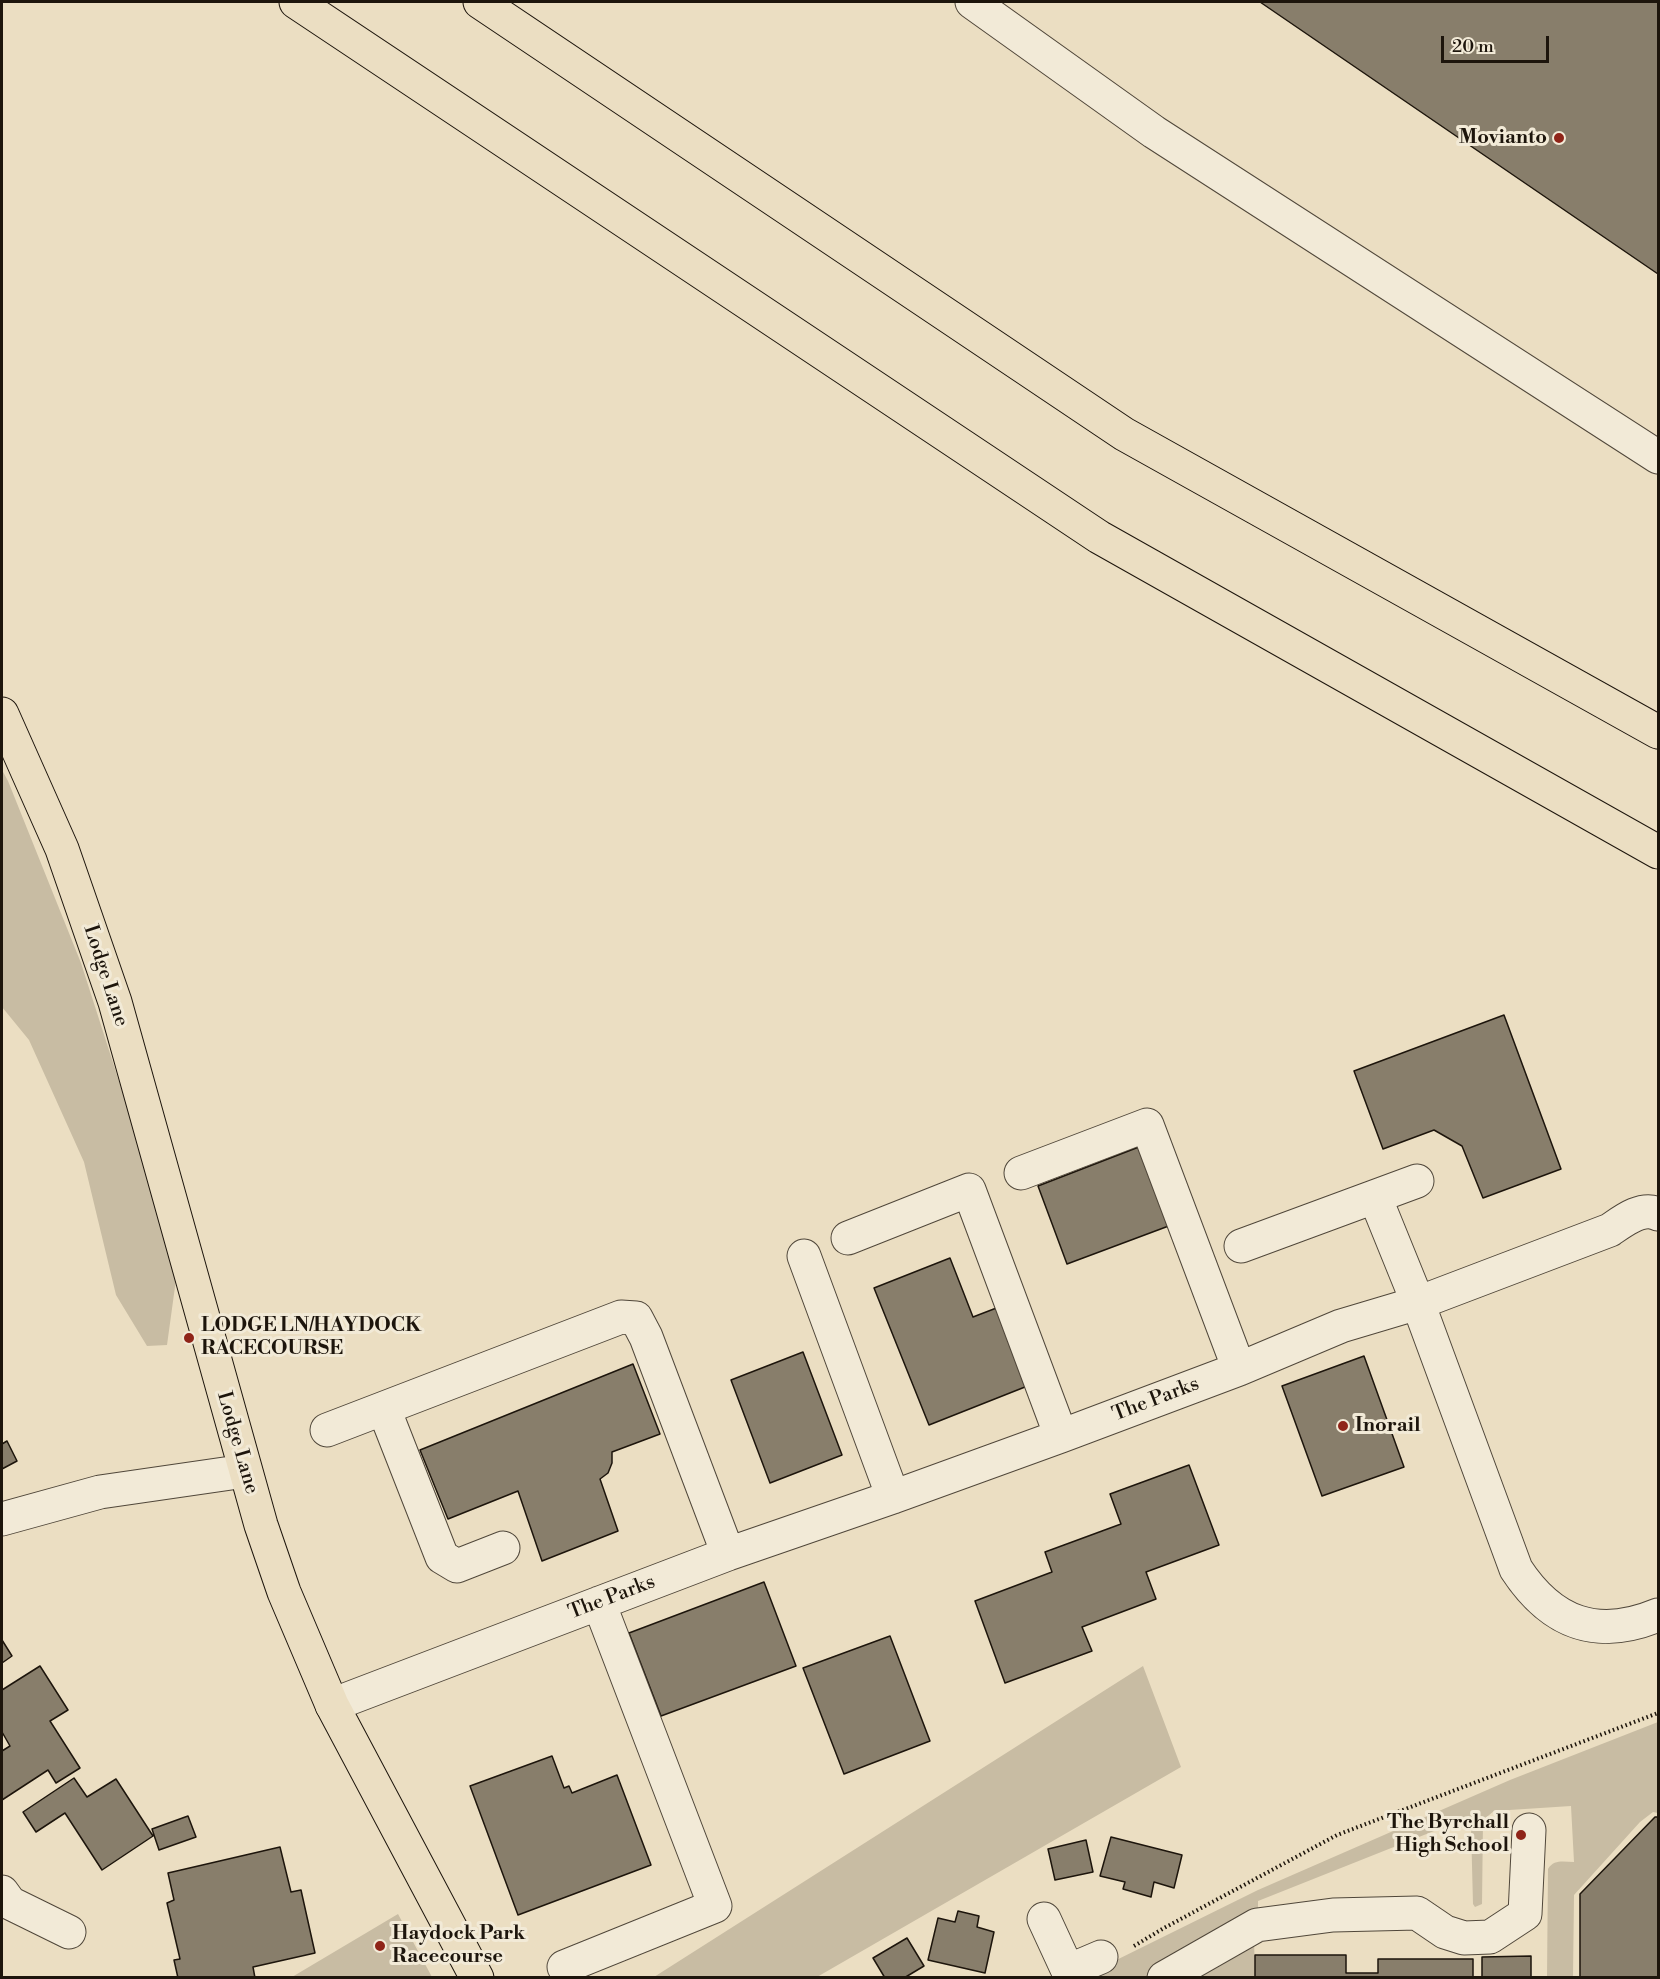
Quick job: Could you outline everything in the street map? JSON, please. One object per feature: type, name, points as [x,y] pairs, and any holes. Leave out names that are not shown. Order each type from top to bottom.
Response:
[{"type":"main road","points":[[296,2],[1099,537],[1659,852]]},
{"type":"main road","points":[[480,2],[1124,434],[1659,732]]},
{"type":"main road","name":"Lodge Lane","points":[[2,714],[62,849],[115,1002],[245,1471],[284,1592],[332,1704],[471,1975]]},
{"type":"street","points":[[972,2],[1154,132],[1659,457]]},
{"type":"street","points":[[1022,1173],[1147,1125],[1239,1369]]},
{"type":"street","points":[[1241,1246],[1417,1181]]},
{"type":"street","points":[[848,1238],[969,1190],[1061,1436]]},
{"type":"street","points":[[1374,1197],[1418,1303],[1516,1569],[1528,1587],[1545,1604],[1572,1620],[1593,1626],[1614,1627],[1638,1623],[1659,1615]]},
{"type":"street","name":"The Parks","points":[[332,1704],[728,1554],[1061,1436],[1239,1369],[1341,1326],[1418,1303],[1610,1230],[1629,1216],[1653,1211],[1659,1214]]},
{"type":"street","points":[[804,1256],[893,1497]]},
{"type":"street","points":[[327,1430],[621,1317],[636,1318],[646,1337],[728,1554]]},
{"type":"street","points":[[384,1409],[442,1557],[457,1566],[503,1548]]},
{"type":"street","points":[[2,1519],[100,1492],[245,1471]]},
{"type":"street","points":[[564,1967],[715,1906],[599,1603]]},
{"type":"street","points":[[1164,1977],[1257,1925],[1333,1915],[1417,1913],[1445,1932],[1464,1938],[1490,1937],[1525,1914],[1529,1830]]},
{"type":"street","points":[[2,1892],[10,1903],[69,1932]]},
{"type":"street","points":[[1044,1919],[1060,1974],[1101,1957]]},
{"type":"path","points":[[1101,1957],[1119,1955],[1164,1928],[1336,1835],[1659,1713]]},
{"type":"shaded area","points":[[2,770],[81,963],[178,1265],[167,1345],[147,1346],[116,1295],[84,1162],[29,1040],[2,1007]]},
{"type":"shaded area","points":[[1143,1666],[1181,1767],[817,1977],[654,1977]]},
{"type":"shaded area","points":[[1658,1722],[1658,1813],[1653,1812],[1640,1822],[1574,1895],[1573,1977],[1547,1977],[1548,1869],[1556,1862],[1574,1862],[1571,1806],[1494,1811],[1483,1820],[1482,1904],[1475,1907],[1473,1904],[1471,1827],[1434,1831],[1258,1901],[1258,1915],[1154,1977],[1080,1978],[1258,1890],[1510,1780]]},
{"type":"shaded area","name":"Haydock Park Racecourse","points":[[398,1914],[432,1977],[292,1977]]},
{"type":"shaded area","points":[[1254,1939],[1255,1977],[1189,1978]]},
{"type":"building","name":"Movianto","points":[[1260,2],[1658,2],[1658,274]]},
{"type":"building","points":[[1504,1015],[1561,1169],[1483,1198],[1462,1146],[1434,1130],[1383,1149],[1354,1071]]},
{"type":"building","points":[[1144,1145],[1174,1224],[1067,1264],[1038,1186]]},
{"type":"building","points":[[950,1258],[973,1317],[999,1307],[1030,1385],[929,1425],[874,1288]]},
{"type":"building","points":[[803,1352],[842,1455],[770,1483],[731,1380]]},
{"type":"building","name":"Inorail","points":[[1364,1356],[1404,1467],[1322,1496],[1282,1386]]},
{"type":"building","points":[[633,1364],[660,1434],[612,1452],[612,1463],[608,1473],[600,1479],[618,1531],[542,1561],[518,1491],[448,1519],[420,1450]]},
{"type":"building","points":[[7,1441],[17,1461],[2,1469],[2,1444]]},
{"type":"building","points":[[1189,1465],[1219,1545],[1146,1572],[1156,1599],[1082,1627],[1092,1651],[1005,1683],[975,1601],[1052,1572],[1045,1552],[1121,1524],[1110,1494]]},
{"type":"building","points":[[764,1582],[796,1666],[661,1716],[629,1633]]},
{"type":"building","points":[[890,1636],[930,1741],[844,1774],[803,1668]]},
{"type":"building","points":[[2,1640],[12,1656],[2,1663]]},
{"type":"building","points":[[40,1666],[68,1710],[50,1721],[80,1768],[56,1783],[48,1770],[2,1800],[2,1751],[10,1746],[2,1732],[2,1690]]},
{"type":"building","points":[[552,1756],[564,1788],[569,1786],[572,1793],[617,1775],[651,1865],[518,1915],[470,1786]]},
{"type":"building","points":[[74,1778],[87,1797],[116,1779],[153,1836],[102,1870],[65,1813],[36,1832],[23,1812]]},
{"type":"building","points":[[188,1816],[196,1837],[159,1850],[152,1829]]},
{"type":"building","points":[[1655,1817],[1658,1817],[1658,1978],[1580,1978],[1580,1894]]},
{"type":"building","points":[[1111,1837],[1182,1855],[1174,1888],[1154,1882],[1151,1897],[1123,1889],[1125,1882],[1100,1876]]},
{"type":"building","points":[[1086,1840],[1093,1872],[1055,1880],[1048,1849]]},
{"type":"building","points":[[280,1847],[291,1892],[301,1890],[315,1953],[253,1967],[255,1978],[178,1978],[174,1960],[180,1959],[167,1903],[174,1900],[168,1873]]},
{"type":"building","points":[[958,1911],[979,1916],[977,1927],[994,1932],[985,1973],[928,1960],[938,1918],[955,1922]]},
{"type":"building","points":[[907,1938],[924,1966],[904,1978],[885,1978],[873,1958]]},
{"type":"building","points":[[1255,1955],[1346,1955],[1346,1973],[1378,1973],[1378,1959],[1473,1959],[1473,1978],[1255,1978]]},
{"type":"building","points":[[1531,1956],[1531,1978],[1482,1978],[1482,1957]]},
{"type":"place","name":"Movianto","points":[[1559,138]]},
{"type":"place","name":"LODGE LN/HAYDOCK RACECOURSE","points":[[189,1338]]},
{"type":"place","name":"Inorail","points":[[1343,1426]]},
{"type":"place","name":"The Byrchall High School","points":[[1521,1835]]},
{"type":"place","name":"Haydock Park Racecourse","points":[[380,1946]]}]
